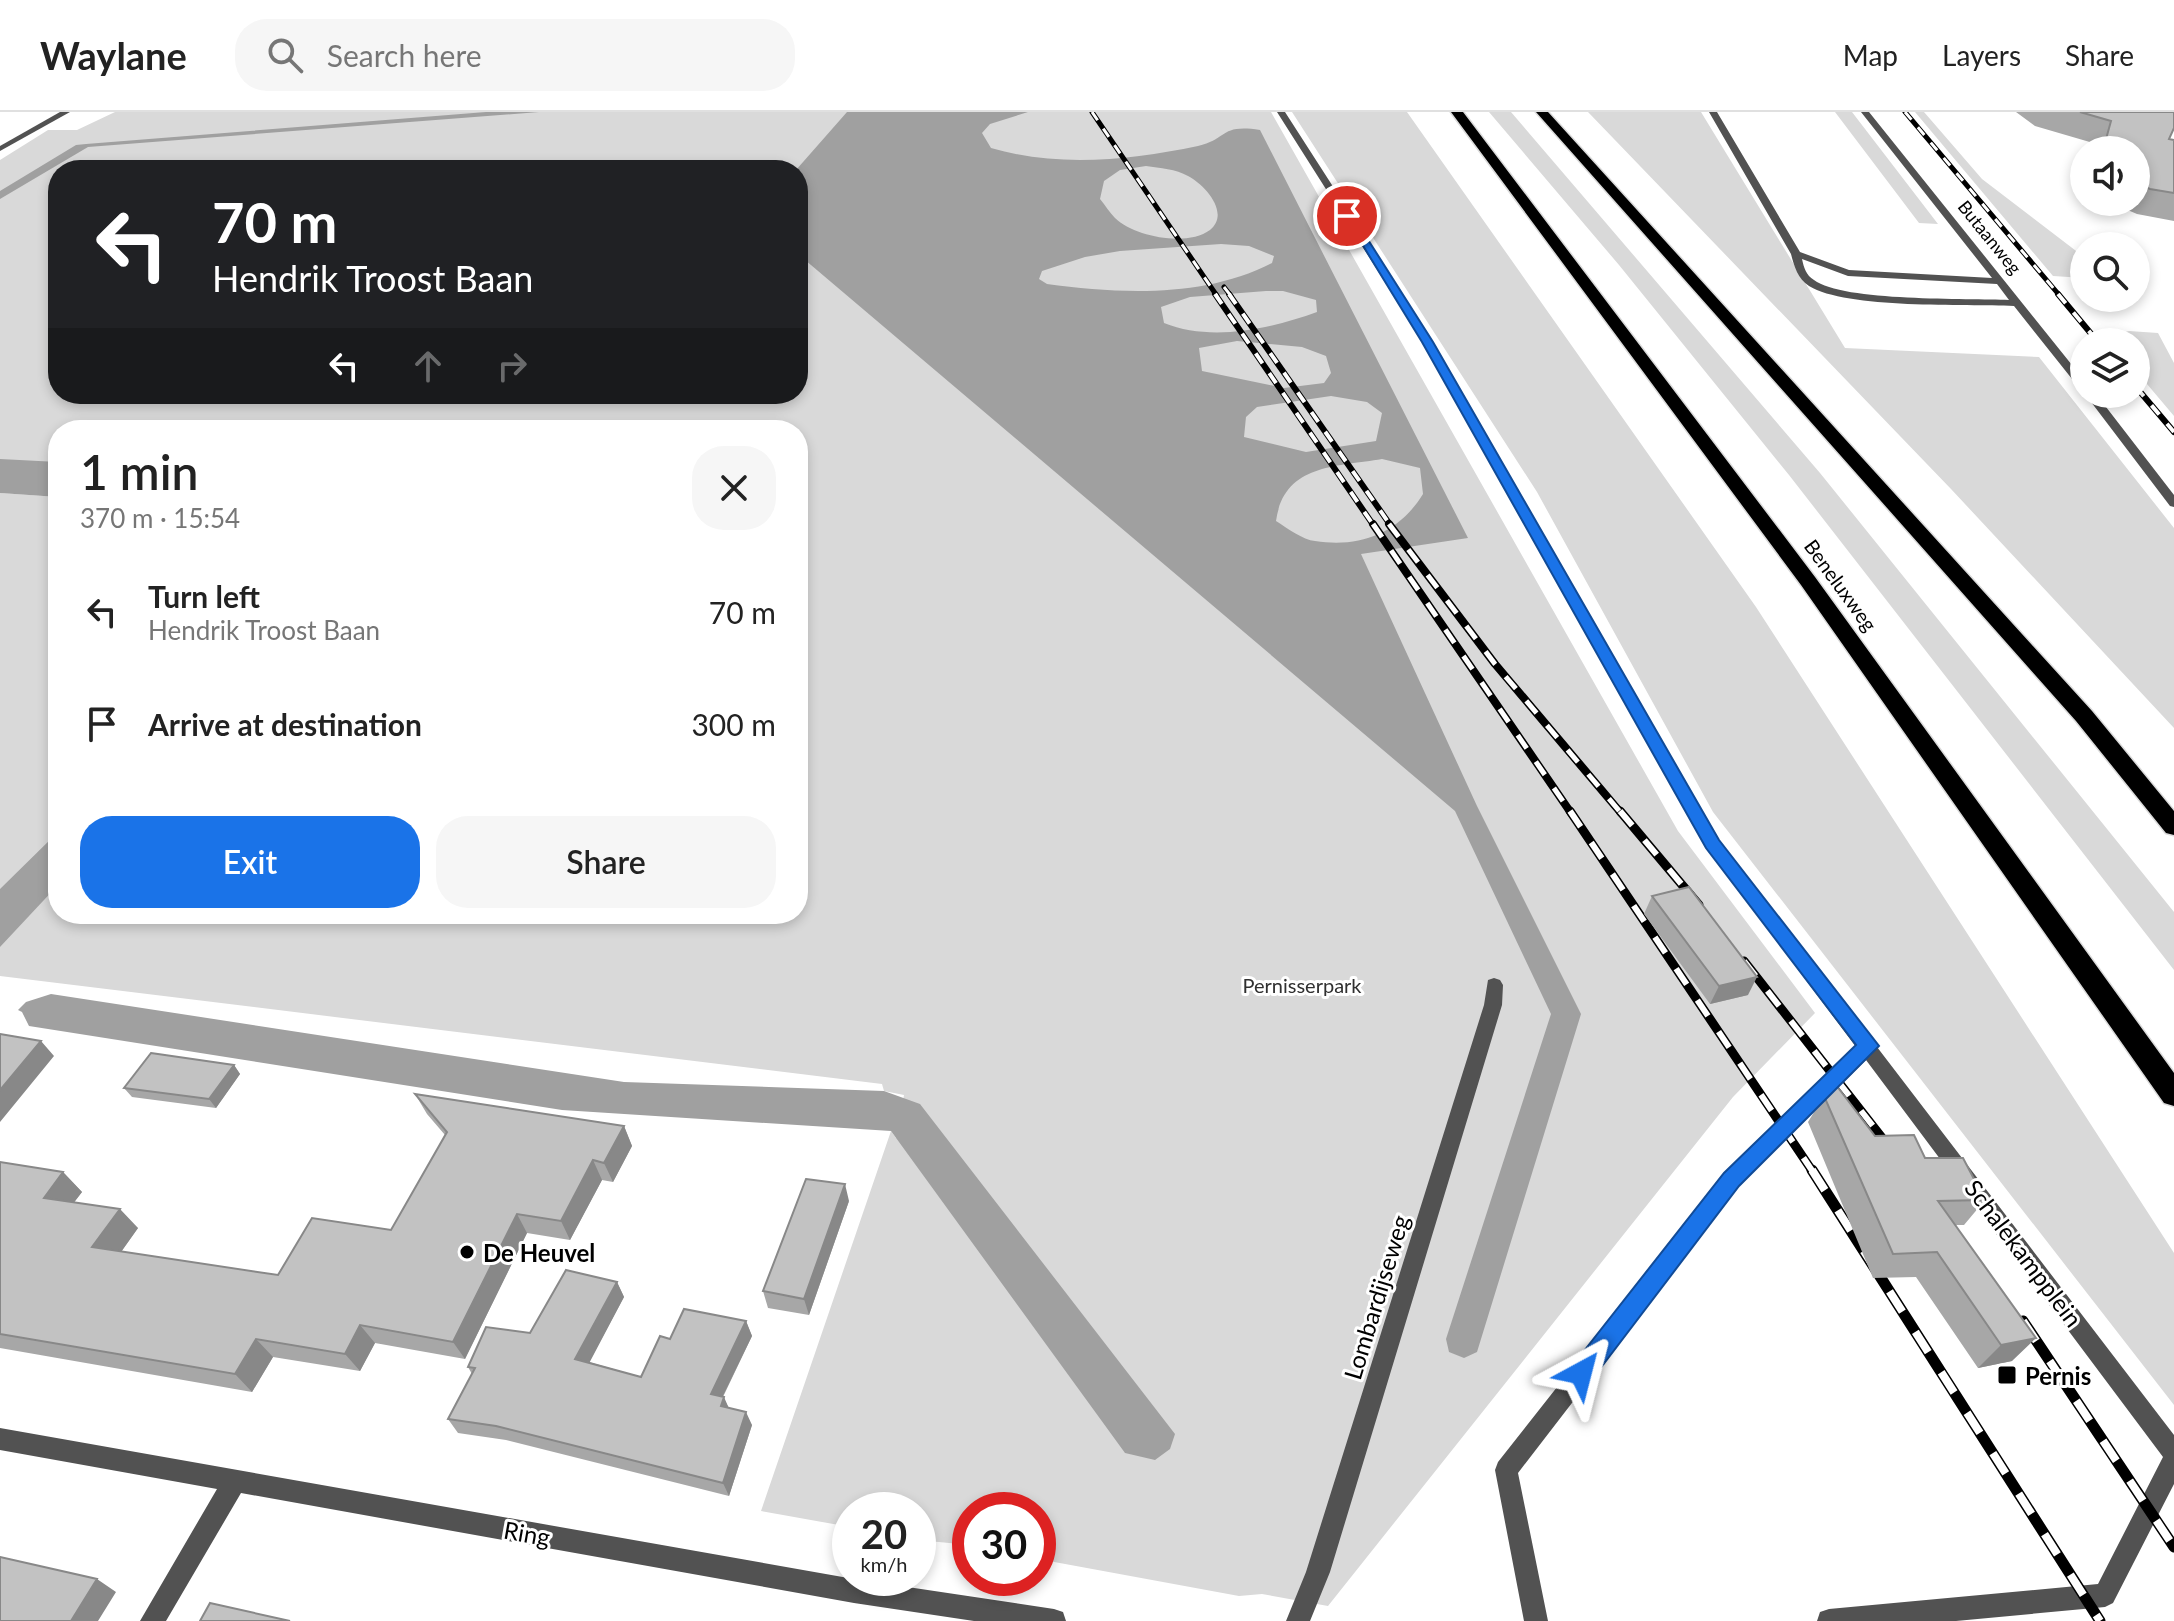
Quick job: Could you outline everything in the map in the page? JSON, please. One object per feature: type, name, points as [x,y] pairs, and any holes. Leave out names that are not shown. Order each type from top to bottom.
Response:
[{"type":"highway","name":"Beneluxweg","points":[[1457,112],[1808,581],[2174,1095]]},
{"type":"highway","points":[[1542,112],[2084,716],[2174,827]]},
{"type":"street","points":[[0,149],[66,112]]},
{"type":"street","name":"Schalekampplein","points":[[1281,112],[1428,342],[1713,844],[1869,1046],[2174,1453]]},
{"type":"street","points":[[1713,112],[1796,254],[1800,274],[1824,290],[1854,296],[2018,303]]},
{"type":"street","name":"Butaanweg","points":[[1865,112],[2070,369]]},
{"type":"street","points":[[1796,254],[1831,270],[1860,275],[2002,281]]},
{"type":"street","points":[[2101,408],[2174,503]]},
{"type":"street","name":"Lombardijseweg","points":[[1298,1621],[1318,1572],[1493,1005],[1494,985]]},
{"type":"street","points":[[1536,1621],[1506,1470],[1732,1180],[1869,1046]]},
{"type":"street","name":"Ring","points":[[0,1439],[969,1614],[1054,1621]]},
{"type":"street","points":[[1829,1621],[2105,1595],[2174,1460]]},
{"type":"street","points":[[152,1621],[235,1481]]},
{"type":"green space","name":"Pernisserpark","points":[[115,112],[1271,112],[1678,831],[1815,1013],[1733,1097],[1328,1606],[1262,1594],[1239,1596],[1056,1562],[1056,1492],[952,1492],[952,1543],[936,1542],[936,1492],[832,1492],[832,1524],[761,1511],[891,1131],[896,1138],[904,1095],[884,1091],[882,1084],[0,976],[0,493],[48,496],[48,924],[808,924],[808,420],[48,420],[48,491],[0,489],[0,160],[48,130],[77,130]]},
{"type":"green space","points":[[1292,112],[1407,112],[1756,607],[2174,1253],[2174,1405],[1713,812],[1537,492]]},
{"type":"green space","points":[[1489,112],[1511,112],[1820,473],[2174,912],[2174,970],[1789,475],[1619,265]]},
{"type":"green space","points":[[1588,112],[1701,112],[1845,348],[2039,357],[2070,396],[2070,408],[2079,408],[2174,528],[2174,728],[1951,489]]},
{"type":"green space","points":[[1835,112],[1852,112],[1938,224],[1919,223]]},
{"type":"green space","points":[[1915,112],[1924,112],[1982,179],[2070,246],[2070,277],[2053,276]]},
{"type":"green space","points":[[2150,332],[2158,333],[2174,363],[2174,416],[2150,388]]},
{"type":"shaded area","points":[[486,112],[539,112],[88,147],[66,160],[51,160],[76,145]]},
{"type":"shaded area","points":[[847,112],[1028,112],[990,124],[982,133],[991,148],[1068,160],[1147,155],[1198,146],[1237,129],[1260,130],[1468,538],[1361,554],[1477,806],[1581,1014],[1477,1352],[1464,1358],[1449,1352],[1446,1339],[1551,1014],[1455,811],[808,262],[808,160],[805,160]],"holes":[[[1146,166],[1173,170],[1201,185],[1213,200],[1218,216],[1210,230],[1188,238],[1161,238],[1124,225],[1113,216],[1100,199],[1104,181],[1120,170]],[[1221,244],[1249,246],[1274,256],[1272,263],[1246,274],[1190,288],[1104,290],[1047,284],[1039,279],[1042,271],[1085,257],[1120,251]],[[1283,291],[1316,300],[1317,312],[1280,324],[1240,331],[1201,332],[1164,323],[1161,307],[1190,297]],[[1237,341],[1302,347],[1326,356],[1331,373],[1324,383],[1284,388],[1202,371],[1199,348]],[[1331,396],[1367,402],[1382,413],[1376,441],[1306,452],[1244,437],[1246,417],[1257,407]],[[1382,459],[1420,468],[1423,494],[1413,508],[1390,528],[1363,539],[1332,543],[1310,540],[1276,521],[1289,488],[1301,478],[1330,467]]]},
{"type":"shaded area","points":[[48,162],[48,171],[0,199],[0,191]]},
{"type":"shaded area","points":[[0,459],[48,461],[48,496],[0,493]]},
{"type":"shaded area","points":[[48,842],[48,896],[0,947],[0,889]]},
{"type":"shaded area","points":[[51,994],[624,1082],[884,1091],[920,1104],[1175,1434],[1170,1449],[1155,1460],[1125,1453],[891,1131],[562,1110],[29,1026],[18,1010],[26,1002]]},
{"type":"building","points":[[2080,112],[2174,112],[2174,128],[2169,139],[2174,140],[2174,193],[2150,189],[2150,136],[2107,136],[2111,121]]},
{"type":"building","points":[[1689,887],[1757,977],[1719,986],[1652,896]]},
{"type":"building","points":[[0,1034],[41,1041],[0,1090]]},
{"type":"building","points":[[151,1053],[234,1065],[209,1099],[124,1088]]},
{"type":"building","points":[[1836,1085],[1875,1136],[1914,1135],[1925,1158],[1963,1158],[1985,1200],[1938,1201],[2036,1338],[2001,1345],[1937,1252],[1893,1254],[1824,1096]]},
{"type":"building","points":[[415,1094],[624,1126],[604,1163],[593,1160],[561,1221],[517,1214],[453,1342],[360,1325],[345,1354],[256,1339],[235,1374],[0,1334],[0,1162],[63,1172],[44,1198],[120,1209],[92,1247],[278,1275],[312,1218],[391,1230],[447,1132]]},
{"type":"building","points":[[806,1179],[845,1184],[804,1299],[763,1291]]},
{"type":"building","points":[[566,1270],[617,1282],[575,1359],[641,1377],[660,1336],[670,1339],[684,1309],[746,1321],[711,1394],[724,1397],[721,1406],[746,1412],[723,1483],[496,1426],[448,1419],[475,1368],[468,1367],[486,1327],[530,1333]]},
{"type":"building","points":[[0,1557],[97,1579],[71,1621],[0,1621]]},
{"type":"building","points":[[210,1603],[290,1621],[200,1621]]},
{"type":"railway","points":[[1092,112],[1217,296]]},
{"type":"railway","points":[[1905,112],[2060,296]]},
{"type":"railway","points":[[1224,287],[1231,296]]},
{"type":"railway","points":[[1215,294],[1374,526]]},
{"type":"railway","points":[[1229,294],[1391,526]]},
{"type":"railway","points":[[2058,294],[2086,328]]},
{"type":"railway","points":[[2150,404],[2174,432]]},
{"type":"railway","points":[[1373,524],[1571,813]]},
{"type":"railway","points":[[1389,524],[1495,664],[1621,813]]},
{"type":"railway","points":[[1570,811],[1813,1172]]},
{"type":"railway","points":[[1620,811],[1699,905]]},
{"type":"railway","points":[[1744,961],[1894,1153]]},
{"type":"railway","points":[[1812,1170],[2100,1621]]},
{"type":"railway","points":[[2023,1321],[2174,1547]]},
{"type":"place","name":"De Heuvel","points":[[467,1252]]},
{"type":"place","name":"Pernis","points":[[2007,1375]]},
{"type":"route","points":[[1347,216],[1428,342],[1713,844],[1869,1046],[1732,1180],[1581,1373]]}]
